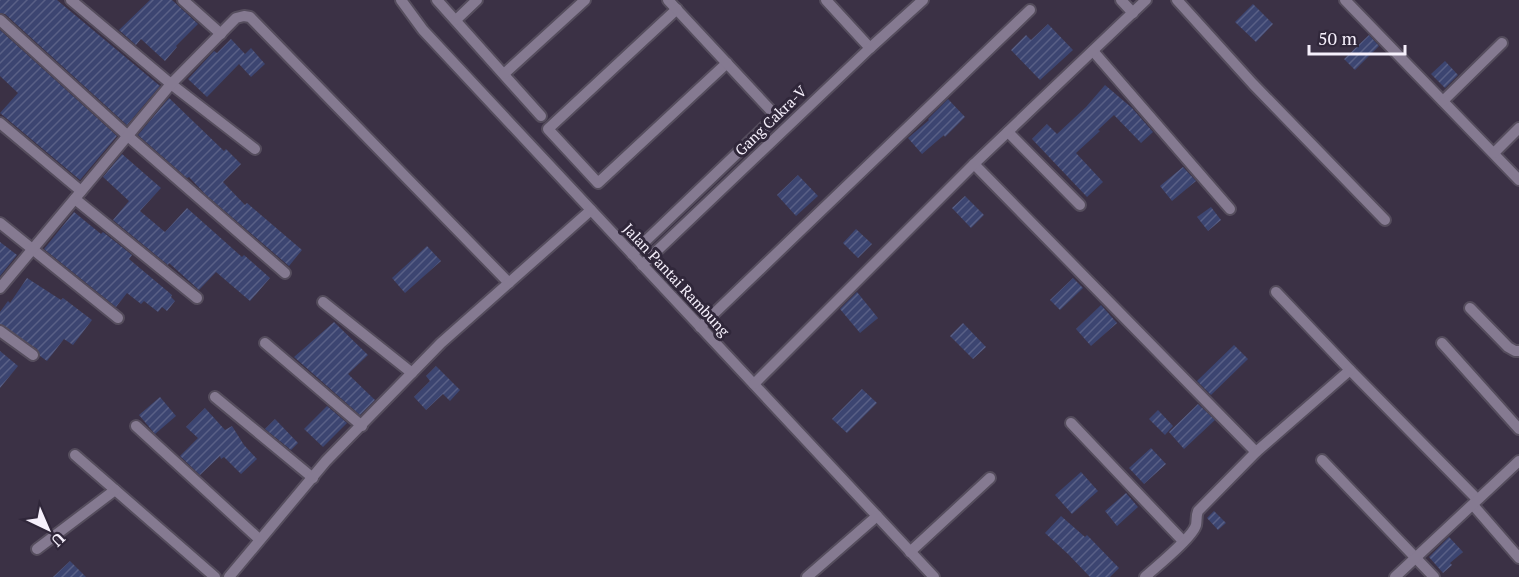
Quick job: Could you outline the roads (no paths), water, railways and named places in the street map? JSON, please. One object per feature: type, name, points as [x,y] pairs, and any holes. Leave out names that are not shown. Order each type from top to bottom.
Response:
[{"type":"street","points":[[71,0],[171,84],[255,149]]},
{"type":"street","points":[[183,0],[221,34]]},
{"type":"street","name":"Jalan Pantai Rambung","points":[[401,0],[423,30],[934,577]]},
{"type":"street","points":[[437,0],[540,116]]},
{"type":"street","points":[[456,20],[477,0]]},
{"type":"street","points":[[504,74],[585,0]]},
{"type":"street","points":[[632,254],[776,116],[668,0]]},
{"type":"street","points":[[826,0],[870,48]]},
{"type":"street","name":"Gang Cakra-V","points":[[642,265],[922,0]]},
{"type":"street","points":[[1121,0],[1133,13]]},
{"type":"street","points":[[754,384],[974,164],[1146,0]]},
{"type":"street","points":[[1177,0],[1253,84],[1385,220]]},
{"type":"street","points":[[1345,0],[1519,180]]},
{"type":"street","points":[[677,9],[548,129],[598,183],[727,63]]},
{"type":"street","points":[[700,327],[1030,10]]},
{"type":"street","points":[[0,288],[129,137],[171,84],[236,18],[244,15],[250,17],[509,283]]},
{"type":"street","points":[[0,20],[129,137],[285,273]]},
{"type":"street","points":[[1443,101],[1502,43]]},
{"type":"street","points":[[1093,51],[1230,209]]},
{"type":"street","points":[[0,123],[78,195],[197,298]]},
{"type":"street","points":[[1494,153],[1519,128]]},
{"type":"street","points":[[1008,132],[1080,205]]},
{"type":"street","points":[[974,164],[1256,452]]},
{"type":"street","points":[[229,577],[326,461],[411,373],[441,343],[591,210]]},
{"type":"street","points":[[0,223],[118,318]]},
{"type":"street","points":[[1275,292],[1475,502],[1519,558]]},
{"type":"street","points":[[323,302],[411,373]]},
{"type":"street","points":[[1470,308],[1508,347],[1519,351]]},
{"type":"street","points":[[0,331],[33,355]]},
{"type":"street","points":[[265,343],[362,426]]},
{"type":"street","points":[[1442,343],[1519,429]]},
{"type":"street","points":[[1145,577],[1183,541],[1196,525],[1198,511],[1256,452],[1350,370]]},
{"type":"street","points":[[214,397],[313,478]]},
{"type":"street","points":[[1071,423],[1183,541]]},
{"type":"street","points":[[136,426],[259,539]]},
{"type":"street","points":[[75,455],[215,577]]},
{"type":"street","points":[[1322,460],[1434,577]]},
{"type":"street","points":[[1395,577],[1519,461]]},
{"type":"street","points":[[910,552],[990,478]]},
{"type":"street","points":[[37,549],[115,490]]},
{"type":"street","points":[[807,577],[877,516]]}]
